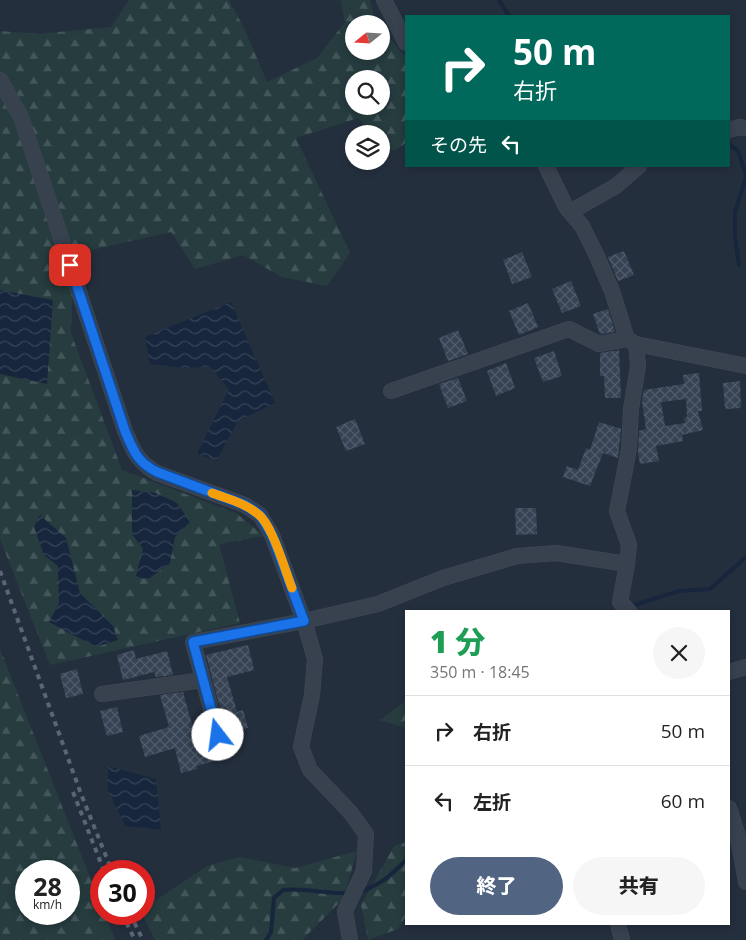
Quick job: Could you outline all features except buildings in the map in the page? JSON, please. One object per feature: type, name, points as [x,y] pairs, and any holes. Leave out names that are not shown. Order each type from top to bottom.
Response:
[{"type":"street","points":[[384,0],[405,41]]},
{"type":"street","points":[[0,80],[20,118],[125,431],[135,454],[145,466],[157,472],[245,505],[260,515],[272,535],[304,621],[315,659],[312,696],[301,747],[310,770],[350,812],[366,834],[364,871],[345,912],[350,940]]},
{"type":"street","points":[[730,130],[746,128]]},
{"type":"street","points":[[546,167],[566,207],[582,226],[596,254],[632,341],[638,366],[631,409],[629,449],[617,510],[628,545],[627,564],[620,602],[628,610]]},
{"type":"street","points":[[570,212],[616,186],[638,167]]},
{"type":"street","points":[[390,391],[568,329],[599,344],[632,341],[746,366]]},
{"type":"street","points":[[218,735],[193,642],[304,621],[378,604],[443,578],[517,556],[556,553],[627,564]]},
{"type":"street","points":[[730,672],[746,667]]},
{"type":"street","points":[[102,694],[203,680]]},
{"type":"street","points":[[730,811],[737,834],[746,882]]},
{"type":"street","points":[[618,925],[622,940]]},
{"type":"green space","points":[[129,0],[229,0],[245,30],[267,82],[317,58],[345,22],[345,60],[390,60],[390,38],[405,56],[405,144],[393,151],[390,148],[390,125],[365,125],[358,118],[296,138],[350,253],[327,286],[282,277],[243,255],[195,269],[171,232],[74,254],[71,333],[122,470],[236,513],[264,536],[219,544],[240,623],[50,665],[0,539],[0,31],[38,34],[111,27]]},
{"type":"green space","points":[[341,0],[370,0],[374,15],[345,15],[345,22]]},
{"type":"green space","points":[[0,649],[90,877],[90,925],[109,925],[115,940],[0,940]]},
{"type":"green space","points":[[405,702],[405,728],[380,720]]},
{"type":"green space","points":[[405,842],[405,918],[398,929],[368,940],[361,905],[394,846]]},
{"type":"green space","points":[[357,851],[343,899],[302,940],[155,940],[148,925],[155,925],[155,901],[207,866],[240,857],[295,868]]},
{"type":"water","points":[[0,290],[53,300],[47,384],[0,374]]},
{"type":"water","points":[[231,302],[275,403],[238,421],[216,461],[197,454],[229,389],[210,367],[184,368],[150,364],[145,337]]},
{"type":"water","points":[[132,490],[156,493],[177,503],[190,522],[175,537],[170,563],[147,580],[136,576],[143,549],[132,534]]},
{"type":"water","points":[[40,515],[66,538],[80,593],[113,626],[118,640],[96,647],[49,622],[59,603],[58,566],[44,555],[34,527]]},
{"type":"water","points":[[108,766],[156,779],[161,830],[125,826],[108,790]]},
{"type":"waterway","points":[[499,0],[508,15]]},
{"type":"waterway","points":[[730,145],[738,151],[746,175]]},
{"type":"waterway","points":[[739,265],[735,237],[735,212],[746,177]]},
{"type":"waterway","points":[[631,606],[679,591],[710,589],[746,557]]},
{"type":"waterway","points":[[359,892],[385,879],[405,861]]},
{"type":"waterway","points":[[266,940],[271,932],[274,898],[283,890],[300,889],[350,893]]},
{"type":"railway","points":[[0,571],[81,794],[108,860]]},
{"type":"railway","points":[[73,792],[100,860]]},
{"type":"railway","points":[[128,925],[135,940]]},
{"type":"railway","points":[[136,925],[143,940]]},
{"type":"slow traffic","points":[[212,493],[245,505],[260,515],[272,535],[292,588]]},
{"type":"route","points":[[70,265],[125,431],[135,454],[145,466],[157,472],[245,505],[260,515],[272,535],[304,621],[193,642],[218,735]]}]
